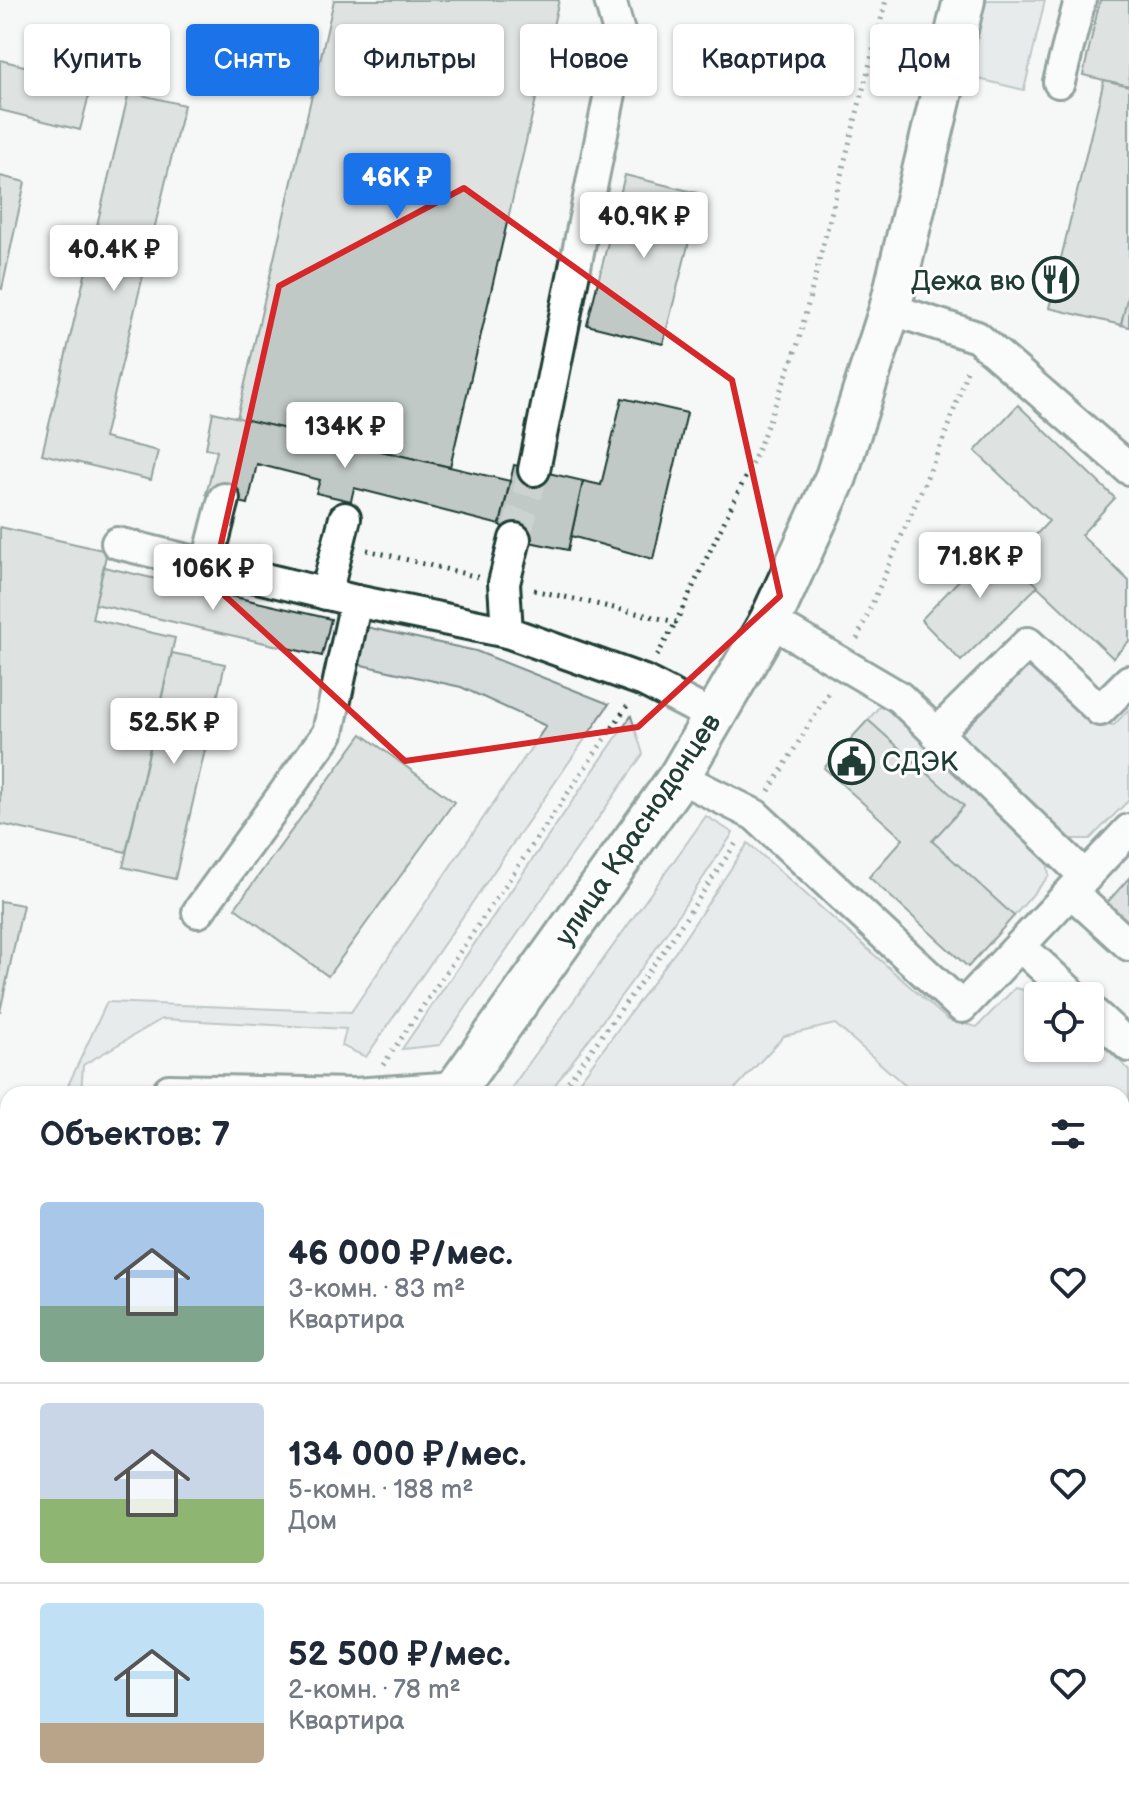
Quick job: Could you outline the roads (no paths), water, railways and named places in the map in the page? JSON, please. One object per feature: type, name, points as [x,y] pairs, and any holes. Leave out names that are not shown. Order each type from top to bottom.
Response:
[{"type":"main road","name":"улица Краснодонцев","points":[[457,1086],[679,777],[770,621],[836,477],[890,309],[964,0]]},
{"type":"street","points":[[534,470],[621,39],[610,0]]},
{"type":"street","points":[[1059,82],[1080,0]]},
{"type":"street","points":[[890,309],[977,337],[1129,469]]},
{"type":"street","points":[[207,565],[224,499]]},
{"type":"street","points":[[326,594],[342,531]]},
{"type":"street","points":[[507,632],[504,583],[515,539]]},
{"type":"street","points":[[117,543],[356,601],[507,632],[644,681],[714,717]]},
{"type":"street","points":[[198,912],[328,733],[356,601]]},
{"type":"street","points":[[770,621],[899,697],[1078,884],[1129,945]]},
{"type":"street","points":[[936,734],[1028,643],[1100,710],[1129,681]]},
{"type":"street","points":[[679,777],[755,815],[962,1007],[1129,830]]},
{"type":"street","points":[[1020,946],[1059,982]]},
{"type":"street","points":[[1104,1023],[1129,1046]]},
{"type":"tunnel","points":[[515,539],[534,470]]},
{"type":"place","name":"Дежа вю","points":[[1056,280]]},
{"type":"place","name":"СДЭК","points":[[851,761]]}]
